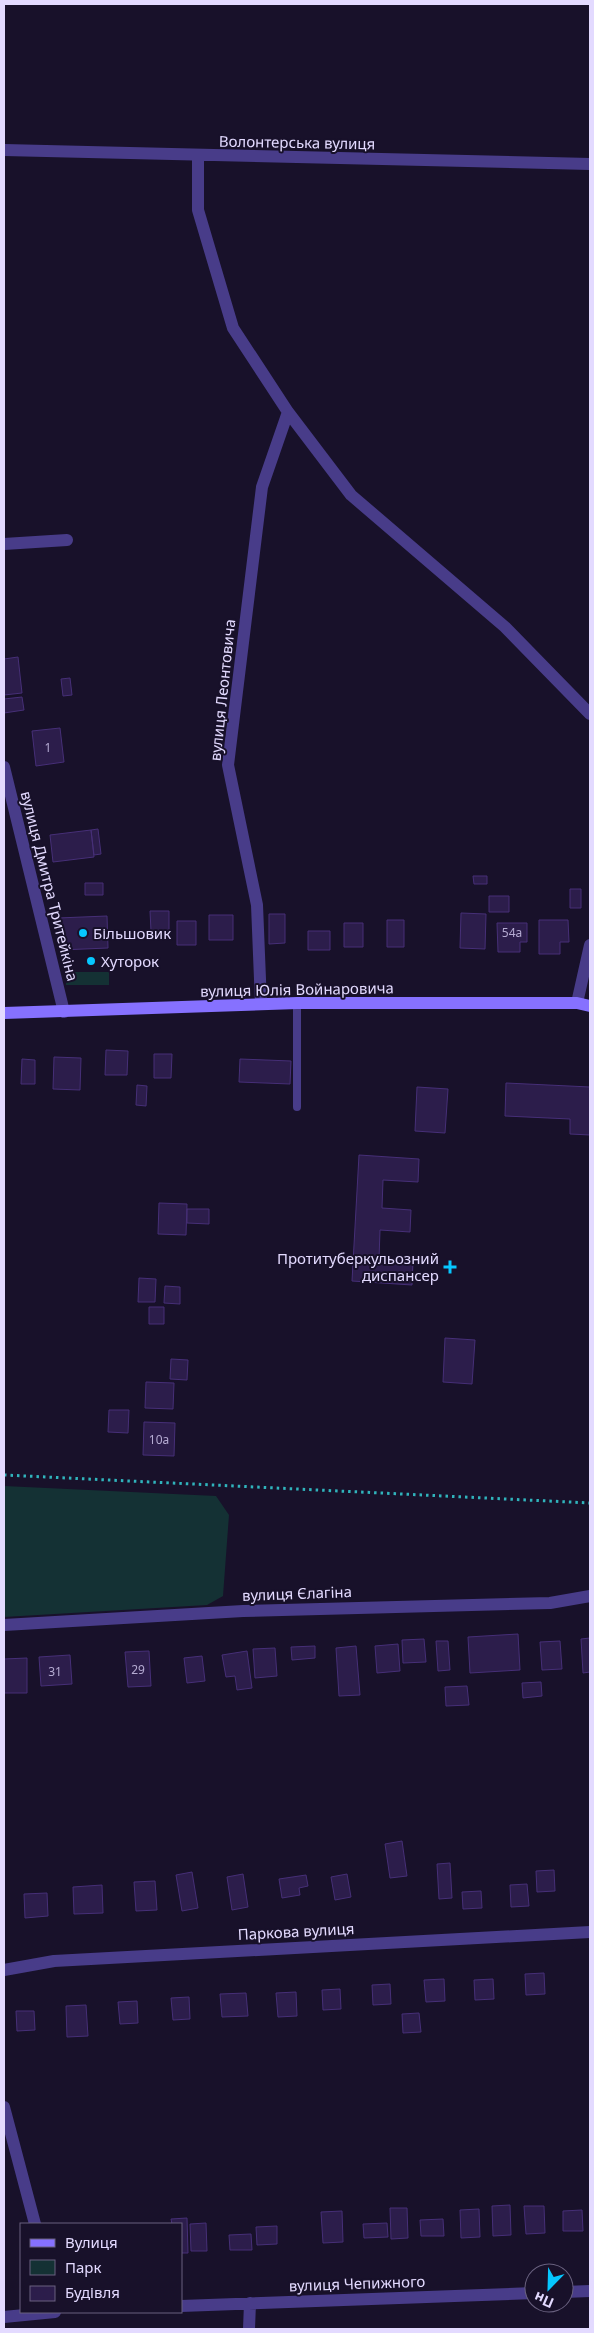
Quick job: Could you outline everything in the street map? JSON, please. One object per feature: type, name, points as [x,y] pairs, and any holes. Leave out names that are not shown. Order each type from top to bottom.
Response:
[{"type":"main road","name":"вулиця Юлія Войнаровича","points":[[4,1013],[298,1003],[577,1003],[590,1006]]},
{"type":"street","name":"Волонтерська вулиця","points":[[4,150],[590,164]]},
{"type":"street","points":[[198,156],[198,210],[234,328],[288,412],[351,495],[505,627],[590,714]]},
{"type":"street","name":"вулиця Леонтовича","points":[[261,1004],[256,905],[228,765],[262,487],[288,412]]},
{"type":"street","points":[[4,544],[67,540]]},
{"type":"street","name":"вулиця Дмитра Тритейкіна","points":[[4,767],[64,1012]]},
{"type":"street","points":[[577,1003],[590,944]]},
{"type":"street","name":"вулиця Єлагіна","points":[[4,1625],[243,1611],[550,1603],[590,1596]]},
{"type":"street","name":"Паркова вулиця","points":[[4,1970],[54,1961],[590,1932]]},
{"type":"street","points":[[4,2107],[35,2223]]},
{"type":"street","points":[[574,2292],[590,2291]]},
{"type":"street","name":"вулиця Чепижного","points":[[182,2306],[524,2293]]},
{"type":"street","points":[[249,2329],[250,2303]]},
{"type":"street","points":[[4,2317],[45,2313]]},
{"type":"lane","points":[[297,1107],[298,1003]]},
{"type":"path","points":[[4,1475],[590,1502]]},
{"type":"green space","points":[[66,972],[109,972],[109,985],[66,985]]},
{"type":"green space","points":[[4,1486],[216,1496],[229,1515],[223,1596],[207,1605],[4,1617]]},
{"type":"building","points":[[18,657],[22,693],[4,695],[4,659]]},
{"type":"building","points":[[70,678],[72,695],[63,696],[61,679]]},
{"type":"building","points":[[22,697],[24,710],[4,713],[4,699]]},
{"type":"building","points":[[60,728],[64,762],[36,766],[32,731]]},
{"type":"building","points":[[98,829],[101,854],[94,855],[91,830]]},
{"type":"building","points":[[91,830],[94,857],[53,862],[50,835]]},
{"type":"building","points":[[473,876],[487,876],[487,884],[474,884]]},
{"type":"building","points":[[85,883],[103,883],[103,895],[85,895]]},
{"type":"building","points":[[570,889],[581,889],[581,908],[570,908]]},
{"type":"building","points":[[489,896],[509,896],[509,912],[489,912]]},
{"type":"building","points":[[150,911],[169,911],[169,931],[151,931]]},
{"type":"building","points":[[461,913],[486,914],[485,949],[460,948]]},
{"type":"building","points":[[269,914],[285,914],[285,943],[269,944]]},
{"type":"building","points":[[209,915],[233,915],[233,940],[209,940]]},
{"type":"building","name":"Більшовик","points":[[107,916],[108,948],[60,950],[58,918]]},
{"type":"building","points":[[387,920],[404,920],[404,947],[387,947]]},
{"type":"building","points":[[539,920],[568,920],[569,942],[560,942],[560,954],[539,954]]},
{"type":"building","points":[[177,921],[196,921],[196,945],[177,945]]},
{"type":"building","points":[[344,923],[363,923],[363,947],[344,947]]},
{"type":"building","points":[[497,923],[527,923],[527,942],[520,942],[520,952],[498,952]]},
{"type":"building","points":[[308,931],[330,931],[330,950],[308,950]]},
{"type":"building","points":[[106,1050],[128,1051],[127,1075],[105,1075]]},
{"type":"building","points":[[154,1054],[172,1054],[171,1078],[154,1078]]},
{"type":"building","points":[[54,1057],[81,1058],[80,1090],[53,1089]]},
{"type":"building","points":[[22,1059],[35,1060],[35,1084],[21,1084]]},
{"type":"building","points":[[240,1059],[291,1061],[290,1084],[239,1082]]},
{"type":"building","points":[[506,1083],[590,1087],[590,1135],[570,1134],[570,1119],[505,1116]]},
{"type":"building","points":[[137,1085],[147,1086],[146,1106],[136,1105]]},
{"type":"building","points":[[417,1087],[448,1089],[445,1133],[415,1131]]},
{"type":"building","points":[[359,1155],[419,1159],[418,1182],[383,1180],[382,1208],[411,1210],[410,1232],[380,1230],[379,1259],[413,1261],[412,1285],[352,1281]]},
{"type":"building","points":[[159,1203],[187,1204],[186,1235],[158,1234]]},
{"type":"building","points":[[187,1209],[209,1209],[209,1224],[187,1223]]},
{"type":"building","points":[[139,1278],[156,1279],[155,1302],[138,1302]]},
{"type":"building","points":[[165,1286],[180,1287],[180,1304],[164,1303]]},
{"type":"building","points":[[149,1307],[164,1307],[164,1324],[149,1324]]},
{"type":"building","points":[[445,1338],[475,1340],[472,1384],[443,1382]]},
{"type":"building","points":[[171,1359],[188,1360],[187,1380],[170,1379]]},
{"type":"building","points":[[146,1382],[174,1383],[173,1409],[145,1408]]},
{"type":"building","points":[[109,1410],[129,1410],[128,1433],[108,1432]]},
{"type":"building","points":[[144,1422],[175,1423],[174,1456],[143,1455]]},
{"type":"building","points":[[518,1634],[520,1670],[470,1673],[468,1637]]},
{"type":"building","points":[[590,1638],[590,1672],[583,1673],[581,1639]]},
{"type":"building","points":[[424,1639],[426,1662],[403,1663],[402,1640]]},
{"type":"building","points":[[436,1641],[448,1641],[450,1670],[438,1671]]},
{"type":"building","points":[[560,1641],[562,1669],[542,1670],[540,1642]]},
{"type":"building","points":[[398,1644],[400,1671],[377,1673],[375,1646]]},
{"type":"building","points":[[315,1646],[315,1658],[292,1660],[291,1647]]},
{"type":"building","points":[[356,1646],[360,1695],[339,1696],[336,1648]]},
{"type":"building","points":[[275,1648],[277,1676],[255,1678],[253,1649]]},
{"type":"building","points":[[149,1651],[151,1686],[128,1687],[125,1652]]},
{"type":"building","points":[[247,1651],[252,1688],[237,1690],[235,1676],[226,1677],[222,1655]]},
{"type":"building","points":[[70,1655],[72,1684],[41,1686],[39,1657]]},
{"type":"building","points":[[202,1656],[205,1681],[187,1683],[184,1658]]},
{"type":"building","points":[[27,1658],[27,1693],[4,1693],[4,1659]]},
{"type":"building","points":[[541,1682],[542,1696],[523,1698],[522,1683]]},
{"type":"building","points":[[467,1686],[469,1705],[446,1706],[445,1687]]},
{"type":"building","points":[[402,1841],[407,1876],[390,1878],[385,1844]]},
{"type":"building","points":[[450,1863],[452,1898],[439,1899],[437,1864]]},
{"type":"building","points":[[554,1870],[555,1891],[537,1892],[536,1871]]},
{"type":"building","points":[[192,1872],[198,1908],[182,1911],[176,1875]]},
{"type":"building","points":[[243,1874],[248,1907],[232,1910],[227,1877]]},
{"type":"building","points":[[347,1874],[351,1897],[335,1900],[331,1877]]},
{"type":"building","points":[[306,1875],[308,1886],[299,1888],[300,1895],[282,1898],[279,1879]]},
{"type":"building","points":[[155,1881],[157,1910],[136,1911],[134,1882]]},
{"type":"building","points":[[527,1884],[529,1906],[511,1907],[510,1885]]},
{"type":"building","points":[[102,1885],[103,1913],[74,1914],[73,1887]]},
{"type":"building","points":[[481,1891],[482,1908],[463,1909],[462,1892]]},
{"type":"building","points":[[47,1893],[48,1916],[25,1918],[24,1894]]},
{"type":"building","points":[[544,1973],[545,1994],[526,1995],[525,1974]]},
{"type":"building","points":[[444,1979],[445,2001],[426,2002],[424,1980]]},
{"type":"building","points":[[493,1979],[494,1999],[475,2000],[474,1980]]},
{"type":"building","points":[[390,1984],[391,2004],[373,2005],[372,1985]]},
{"type":"building","points":[[340,1989],[341,2009],[323,2010],[322,1990]]},
{"type":"building","points":[[296,1992],[297,2016],[278,2017],[276,1993]]},
{"type":"building","points":[[246,1993],[248,2016],[222,2017],[220,1994]]},
{"type":"building","points":[[189,1997],[190,2019],[173,2020],[171,1998]]},
{"type":"building","points":[[137,2001],[138,2023],[120,2024],[118,2002]]},
{"type":"building","points":[[86,2005],[88,2036],[67,2037],[66,2006]]},
{"type":"building","points":[[16,2011],[34,2011],[35,2030],[17,2031]]},
{"type":"building","points":[[419,2013],[421,2032],[403,2033],[402,2014]]},
{"type":"building","points":[[510,2205],[511,2235],[493,2236],[492,2206]]},
{"type":"building","points":[[524,2206],[544,2206],[545,2233],[526,2234]]},
{"type":"building","points":[[390,2208],[407,2208],[408,2238],[391,2239]]},
{"type":"building","points":[[479,2209],[480,2237],[461,2238],[460,2210]]},
{"type":"building","points":[[582,2210],[583,2231],[563,2231],[563,2211]]},
{"type":"building","points":[[342,2211],[343,2242],[323,2243],[321,2212]]},
{"type":"building","points":[[187,2218],[188,2253],[182,2253],[182,2223],[172,2223],[171,2219]]},
{"type":"building","points":[[443,2219],[444,2236],[421,2236],[420,2220]]},
{"type":"building","points":[[206,2223],[207,2251],[191,2251],[190,2224]]},
{"type":"building","points":[[387,2223],[388,2237],[364,2238],[363,2224]]},
{"type":"building","points":[[277,2226],[277,2244],[257,2245],[256,2227]]},
{"type":"building","points":[[251,2234],[252,2250],[230,2250],[229,2235]]},
{"type":"place","name":"Більшовик","points":[[83,933]]},
{"type":"place","name":"Хуторок","points":[[91,961]]},
{"type":"place","name":"Протитуберкульозний диспансер","points":[[450,1267]]}]
